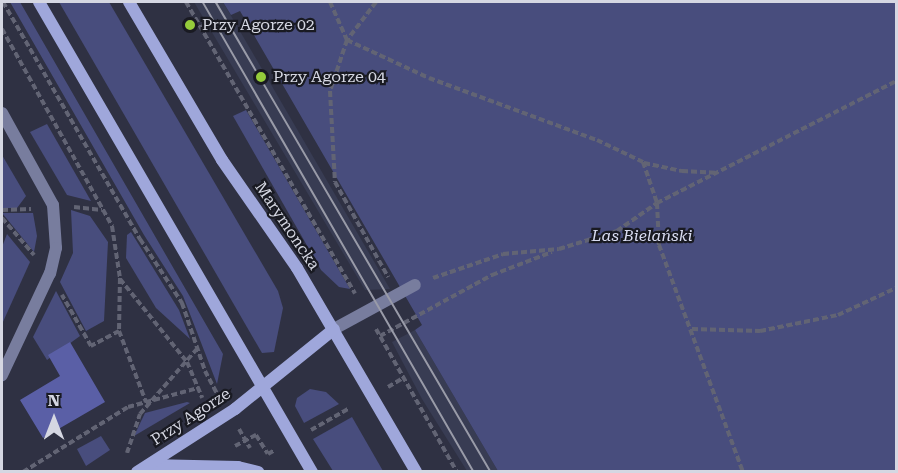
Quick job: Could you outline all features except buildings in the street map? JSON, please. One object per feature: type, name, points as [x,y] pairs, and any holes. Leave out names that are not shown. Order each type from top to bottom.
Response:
[{"type":"main road","points":[[39,2],[312,471]]},
{"type":"main road","name":"Marymoncka","points":[[129,2],[222,160],[334,329],[416,471]]},
{"type":"main road","name":"Przy Agorze","points":[[142,468],[263,389],[334,329]]},
{"type":"main road","points":[[142,468],[258,465]]},
{"type":"lane","points":[[2,113],[53,205],[56,248],[50,273],[2,375]]},
{"type":"lane","points":[[334,329],[416,285]]},
{"type":"path","points":[[3,2],[140,239],[182,303],[214,389]]},
{"type":"path","points":[[186,2],[457,471]]},
{"type":"path","points":[[330,2],[347,40],[429,78],[597,140],[643,162],[682,171],[719,173]]},
{"type":"path","points":[[376,2],[347,40],[330,91],[335,182],[412,319]]},
{"type":"path","points":[[2,29],[112,226],[120,278],[119,331],[146,402]]},
{"type":"path","points":[[380,336],[492,275],[559,249],[617,231],[657,203],[897,81]]},
{"type":"path","points":[[643,162],[657,203],[658,245],[692,329],[743,471]]},
{"type":"path","points":[[2,210],[36,207],[40,217]]},
{"type":"path","points":[[2,218],[37,259],[40,252]]},
{"type":"path","points":[[416,285],[503,254],[559,249]]},
{"type":"path","points":[[50,273],[91,346],[119,331]]},
{"type":"path","points":[[120,278],[187,362],[202,398]]},
{"type":"path","points":[[692,329],[760,331],[838,315],[897,288]]},
{"type":"path","points":[[125,460],[140,414],[198,349]]},
{"type":"path","points":[[386,388],[403,378]]},
{"type":"path","points":[[23,471],[128,406],[198,388]]},
{"type":"path","points":[[308,432],[348,409]]},
{"type":"path","points":[[239,430],[258,465]]},
{"type":"path","points":[[232,447],[256,435],[268,454],[275,450]]},
{"type":"shaded area","points":[[194,2],[223,2],[390,289],[365,290]]},
{"type":"shaded area","points":[[415,330],[498,471],[467,471],[422,399],[392,342]]},
{"type":"green space","points":[[10,2],[20,2],[223,354],[217,384],[183,296],[144,235]]},
{"type":"green space","points":[[59,2],[109,2],[278,291],[283,308],[274,352],[262,353]]},
{"type":"green space","name":"Las Bielański","points":[[223,2],[896,2],[896,471],[498,471],[415,330],[422,325],[240,11],[231,15]]},
{"type":"green space","points":[[246,110],[350,289],[339,287],[321,270],[233,116]]},
{"type":"green space","points":[[47,124],[91,201],[67,195],[30,132]]},
{"type":"green space","points":[[2,155],[26,196],[17,208],[2,208]]},
{"type":"green space","points":[[71,210],[90,216],[108,242],[104,321],[86,331],[60,282],[73,253]]},
{"type":"green space","points":[[2,213],[33,213],[37,236],[34,252]]},
{"type":"green space","points":[[131,232],[179,310],[190,339],[156,308],[126,258],[127,235]]},
{"type":"green space","points":[[7,234],[30,262],[2,324],[2,247]]},
{"type":"green space","points":[[56,291],[80,336],[47,360],[33,337]]},
{"type":"green space","points":[[310,389],[326,392],[339,404],[304,423],[295,406],[297,398]]},
{"type":"green space","points":[[190,403],[134,436],[145,413]]},
{"type":"green space","points":[[352,417],[383,471],[333,471],[313,439]]},
{"type":"green space","points":[[101,436],[110,450],[86,466],[77,449]]},
{"type":"tram line","points":[[203,2],[474,472]]},
{"type":"tram line","points":[[216,2],[491,472]]},
{"type":"place","name":"Przy Agorze 02","points":[[190,25]]},
{"type":"place","name":"Przy Agorze 04","points":[[261,77]]}]
